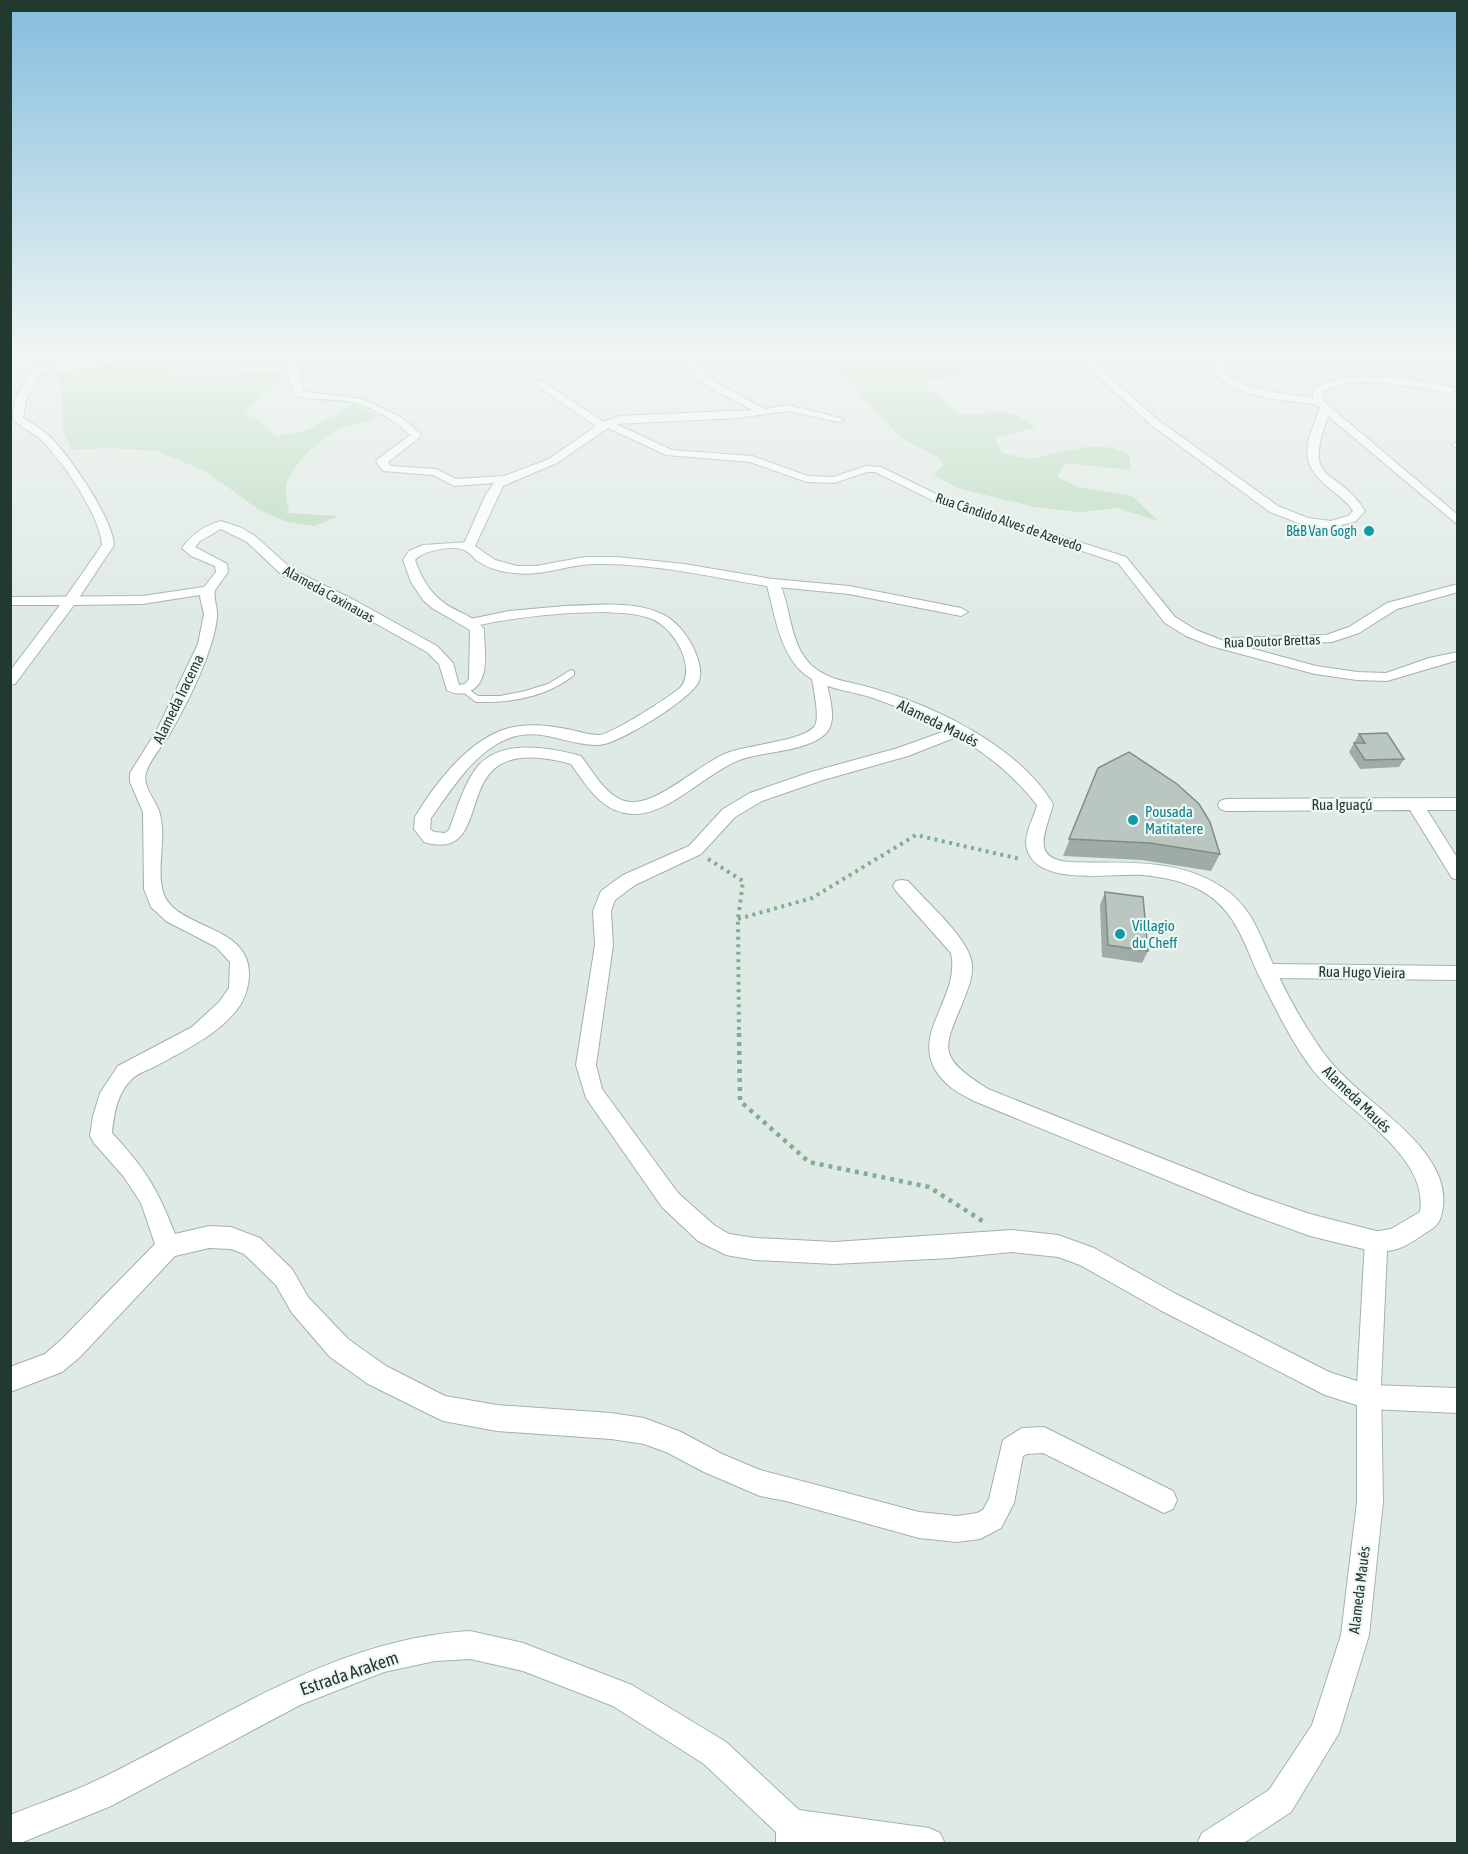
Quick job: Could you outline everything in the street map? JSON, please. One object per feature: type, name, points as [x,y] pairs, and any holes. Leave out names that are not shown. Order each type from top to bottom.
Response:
[{"type":"street","points":[[10,681],[70,601],[110,540],[83,489],[45,439]]},
{"type":"street","points":[[411,439],[382,462],[387,469],[436,472],[454,483],[507,478],[535,470],[565,455],[587,439]]},
{"type":"street","name":"Rua Cândido Alves de Azevedo","points":[[636,439],[670,453],[752,459],[807,479],[834,480],[866,469],[878,469],[950,504],[1122,560],[1170,620],[1191,633],[1216,644]]},
{"type":"street","points":[[1177,439],[1274,509],[1292,518],[1318,524],[1345,521],[1356,516],[1359,511],[1355,504],[1321,477],[1313,466],[1311,450],[1314,439]]},
{"type":"street","points":[[1361,439],[1458,522]]},
{"type":"street","points":[[469,546],[493,492],[507,478]]},
{"type":"street","name":"Alameda Caxinauas","points":[[208,590],[222,572],[221,564],[188,548],[191,542],[206,530],[221,525],[251,539],[288,573],[351,604],[432,649],[446,663],[458,688]]},
{"type":"street","points":[[469,546],[478,557],[516,569],[528,570],[571,562],[615,561],[773,583],[849,590],[961,612]]},
{"type":"street","points":[[458,688],[474,685],[476,680],[477,629],[471,623],[432,602],[409,560],[412,554],[428,547],[469,546]]},
{"type":"street","name":"Alameda Maués","points":[[773,583],[795,652],[809,671],[819,678],[839,686],[869,692],[959,731],[992,751],[1034,788],[1045,804],[1043,819],[1034,839],[1035,850],[1042,859],[1060,868],[1124,867],[1160,871],[1193,880],[1221,895],[1238,911],[1251,929],[1267,971],[1292,1019],[1327,1073],[1400,1140],[1424,1168],[1433,1192],[1430,1218],[1394,1240],[1376,1241],[1369,1397],[1370,1502],[1355,1635],[1324,1733],[1280,1801],[1213,1844]]},
{"type":"street","name":"Rua Doutor Brettas","points":[[1216,644],[1256,640],[1303,642],[1327,639],[1354,630],[1392,606],[1458,588]]},
{"type":"street","points":[[10,601],[150,599],[208,590]]},
{"type":"street","name":"Alameda Iracema","points":[[168,1247],[150,1198],[132,1170],[101,1136],[103,1116],[110,1093],[126,1072],[199,1034],[226,1008],[238,989],[239,960],[222,942],[172,916],[157,902],[153,889],[151,864],[152,812],[138,782],[138,773],[165,730],[205,644],[211,614],[207,597],[208,590]]},
{"type":"street","points":[[471,623],[490,617],[541,612],[640,612],[657,616],[674,630],[687,648],[695,672],[692,686],[624,732],[608,739],[599,740],[525,730],[491,740],[468,758],[423,817],[421,825],[423,832],[430,838],[448,839],[456,833],[485,768],[510,756],[526,753],[545,753],[576,760],[595,789],[618,805],[631,810],[655,804],[728,758],[785,745],[817,733],[824,723],[819,678]]},
{"type":"street","name":"Rua Doutor Brettas","points":[[1216,644],[1315,670],[1358,676],[1387,677],[1434,661],[1458,656]]},
{"type":"street","points":[[959,731],[903,752],[817,776],[756,797],[729,813],[695,850],[629,880],[607,896],[602,911],[604,945],[586,1065],[593,1092],[670,1200],[706,1233],[726,1244],[755,1249],[834,1253],[950,1247],[1012,1241],[1058,1246],[1086,1256],[1324,1383],[1369,1397],[1458,1401]]},
{"type":"street","points":[[1415,804],[1458,874]]},
{"type":"street","name":"Rua Iguaçú","points":[[1226,805],[1458,804]]},
{"type":"street","points":[[902,886],[959,950],[964,959],[960,987],[949,1005],[939,1040],[938,1054],[952,1077],[981,1095],[1247,1203],[1310,1225],[1376,1241]]},
{"type":"street","name":"Rua Hugo Vieira","points":[[1267,971],[1458,972]]},
{"type":"street","points":[[10,1380],[53,1363],[71,1348],[168,1247],[209,1237],[231,1238],[252,1246],[284,1277],[300,1305],[339,1348],[377,1375],[442,1407],[496,1418],[611,1426],[644,1431],[672,1441],[713,1463],[760,1483],[919,1525],[957,1529],[980,1526],[992,1519],[1001,1503],[1012,1449],[1022,1441],[1044,1440],[1164,1500]]},
{"type":"street","name":"Estrada Arakem","points":[[10,1831],[100,1795],[292,1693],[384,1658],[435,1647],[470,1645],[523,1657],[622,1695],[715,1753],[792,1834]]},
{"type":"street","points":[[792,1834],[929,1844]]},
{"type":"lane","points":[[458,688],[476,699],[501,698],[546,689],[561,683],[571,673]]},
{"type":"path","points":[[695,850],[743,881],[738,920],[740,1101],[809,1162],[928,1186],[1012,1241]]},
{"type":"green space","points":[[66,439],[324,439],[306,455],[289,479],[286,489],[289,513],[339,516],[315,526],[288,522],[259,510],[207,472],[157,451],[109,448],[72,450]]},
{"type":"green space","points":[[902,439],[995,439],[1002,453],[1030,458],[1083,448],[1108,447],[1119,450],[1130,456],[1130,470],[1065,463],[1057,477],[1078,487],[1132,496],[1158,521],[1118,508],[1080,512],[1034,507],[957,488],[934,475],[943,465],[938,457]]},
{"type":"building","points":[[1387,733],[1404,759],[1365,760],[1354,743],[1365,743],[1359,734]]},
{"type":"building","name":"Pousada Matitatere","points":[[1129,752],[1177,784],[1199,804],[1210,822],[1220,854],[1150,843],[1069,839],[1098,768]]},
{"type":"building","name":"Villagio du Cheff","points":[[1105,892],[1143,897],[1148,951],[1108,945]]},
{"type":"place","name":"B&B Van Gogh","points":[[1369,531]]},
{"type":"place","name":"Pousada Matitatere","points":[[1133,820]]},
{"type":"place","name":"Villagio du Cheff","points":[[1120,934]]}]
